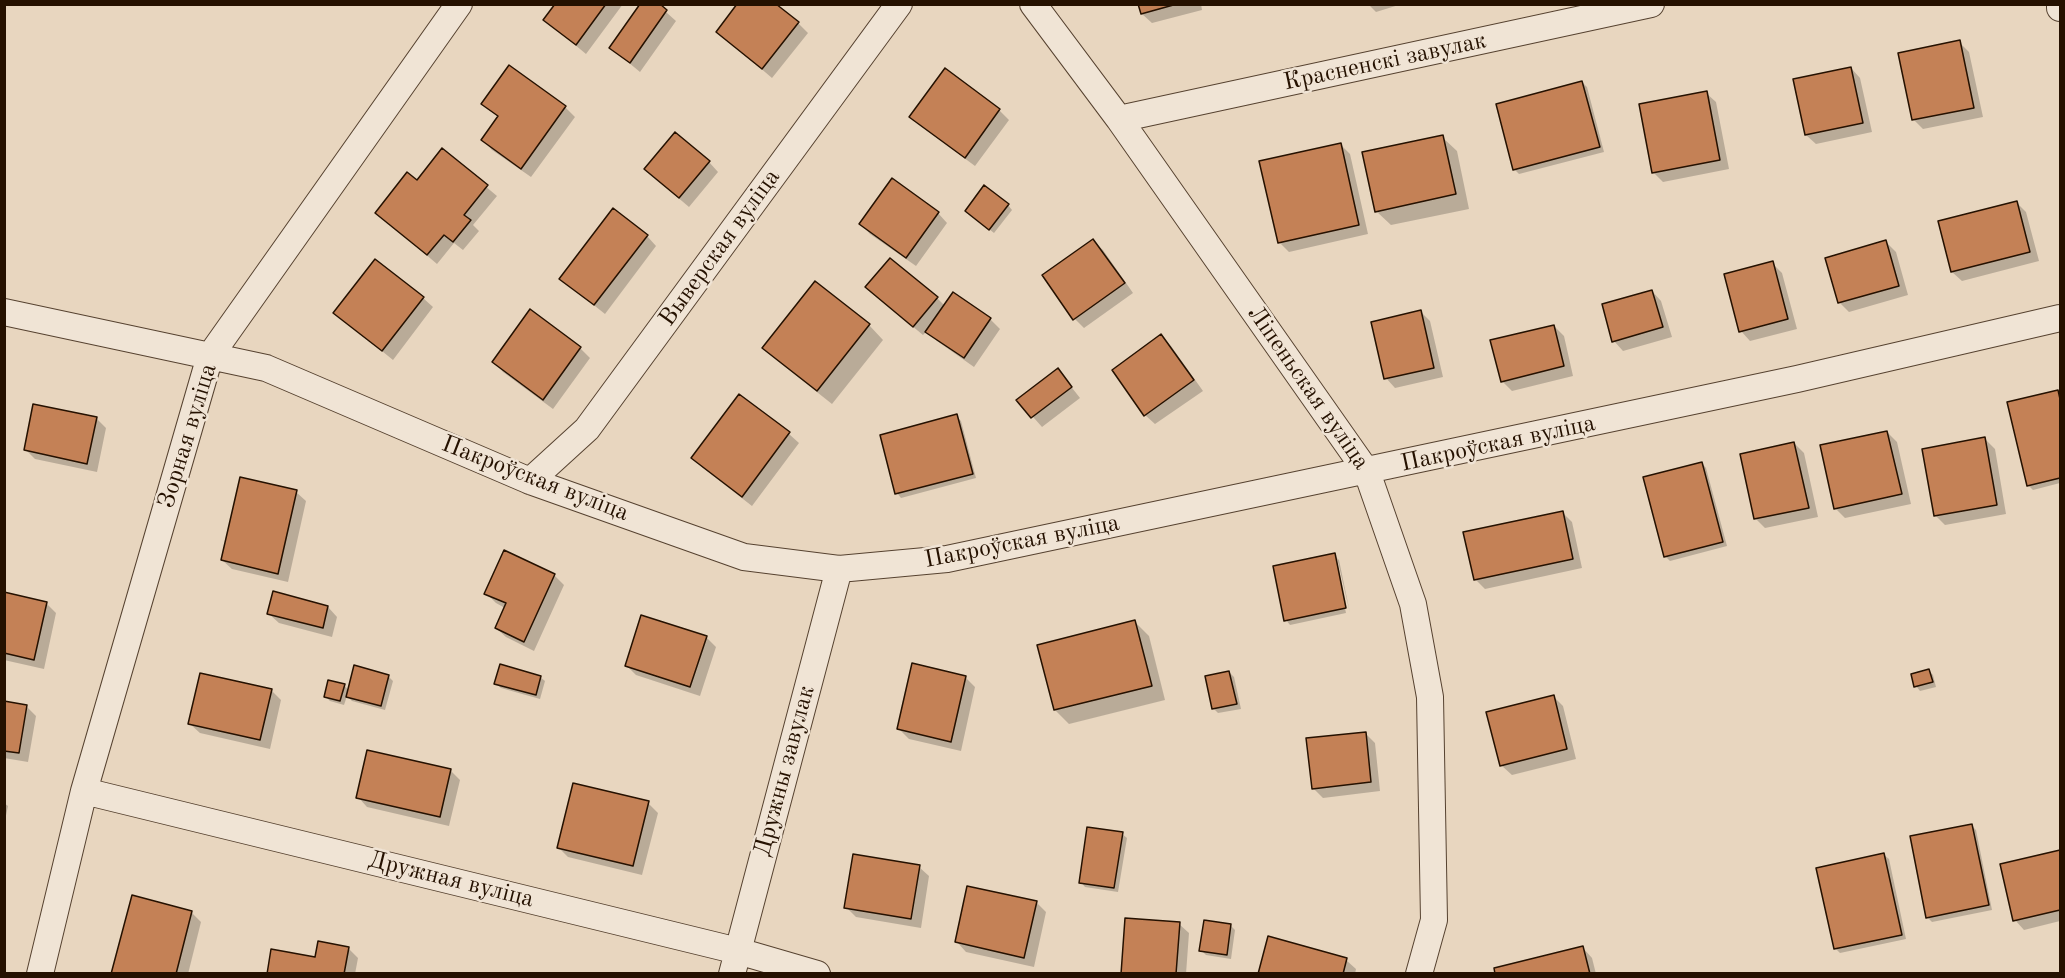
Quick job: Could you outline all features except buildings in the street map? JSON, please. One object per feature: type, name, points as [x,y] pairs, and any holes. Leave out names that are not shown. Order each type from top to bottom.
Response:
[{"type":"street","name":"Зорная вуліца","points":[[40,974],[84,791],[210,356],[459,4]]},
{"type":"street","name":"Выверская вуліца","points":[[530,481],[587,429],[899,4]]},
{"type":"street","name":"Ліпеньская вуліца","points":[[1033,4],[1119,119],[1367,472],[1413,604],[1430,697],[1434,920],[1419,974]]},
{"type":"street","name":"Красненскі завулак","points":[[1119,119],[1651,4]]},
{"type":"street","name":"Пакроўская вуліца","points":[[4,312],[266,368],[530,481],[744,557],[839,569],[947,560],[1797,379],[2061,318]]},
{"type":"street","name":"Дружны завулак","points":[[735,962],[839,569]]},
{"type":"street","name":"Дружная вуліца","points":[[84,791],[735,962],[817,974]]}]
